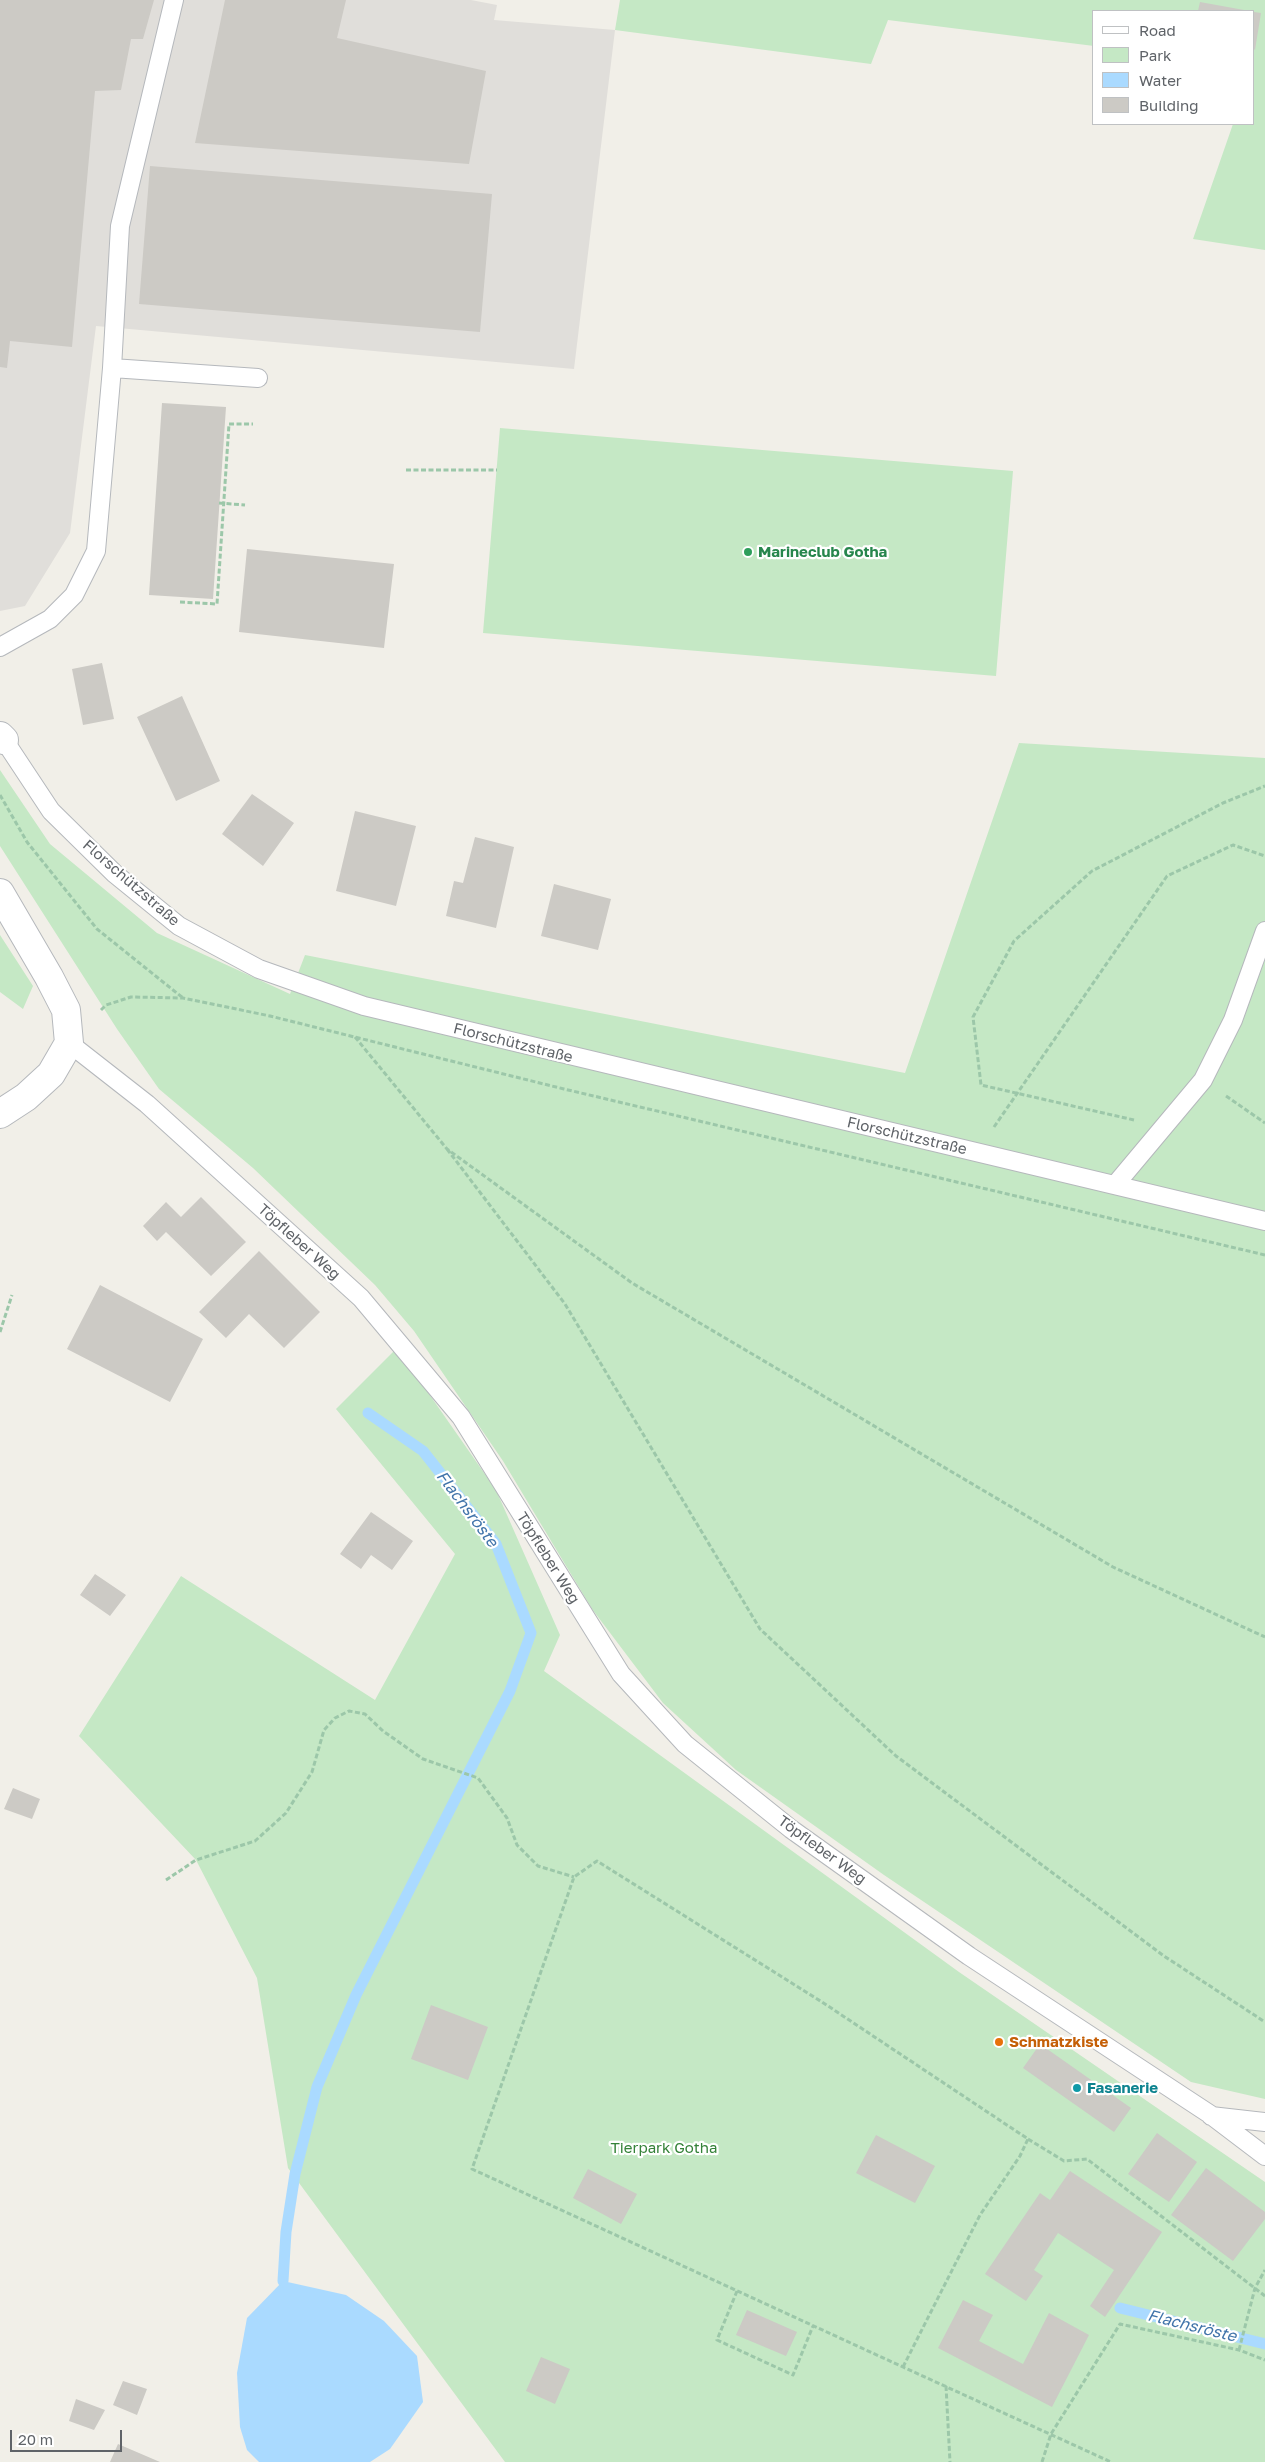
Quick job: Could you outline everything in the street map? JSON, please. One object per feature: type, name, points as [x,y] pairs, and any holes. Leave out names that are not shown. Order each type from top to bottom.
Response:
[{"type":"street","points":[[0,893],[66,1010],[69,1043],[51,1074],[26,1097],[0,1114]]},
{"type":"lane","points":[[0,647],[50,618],[74,595],[96,551],[112,368],[120,226],[174,0]]},
{"type":"lane","points":[[112,368],[258,378]]},
{"type":"lane","name":"Florschützstraße","points":[[2,738],[51,812],[115,874],[179,926],[259,969],[364,1006],[1265,1221]]},
{"type":"lane","points":[[1115,1185],[1203,1080],[1233,1020],[1265,931]]},
{"type":"lane","name":"Töpfleber Weg","points":[[69,1043],[147,1104],[361,1298],[462,1417],[621,1674],[685,1744],[791,1829],[969,1956],[1211,2116],[1265,2156]]},
{"type":"lane","name":"Töpfleber Weg","points":[[1211,2116],[1265,2122]]},
{"type":"path","points":[[180,602],[217,604],[221,503],[229,424],[253,424]]},
{"type":"path","points":[[406,470],[497,470]]},
{"type":"path","points":[[221,503],[246,505]]},
{"type":"path","points":[[1164,1126],[981,1085],[972,1017],[1014,941],[1092,870],[1223,803],[1265,786]]},
{"type":"path","points":[[0,795],[28,842],[97,929],[183,998]]},
{"type":"path","points":[[976,1153],[1167,876],[1233,845],[1265,856]]},
{"type":"path","points":[[69,1043],[106,1005],[131,997],[183,998],[270,1016],[1265,1255]]},
{"type":"path","points":[[355,1037],[447,1149],[565,1304],[760,1629],[896,1756],[1164,1956],[1265,2022]]},
{"type":"path","points":[[1203,1080],[1265,1123]]},
{"type":"path","points":[[447,1149],[632,1283],[749,1353],[1113,1567],[1265,1637]]},
{"type":"path","points":[[0,1332],[12,1295]]},
{"type":"path","points":[[166,1880],[196,1860],[255,1842],[286,1812],[312,1772],[324,1730],[335,1718],[350,1711],[365,1714],[383,1732],[422,1758],[478,1778],[507,1818],[518,1845],[538,1866],[574,1877]]},
{"type":"path","points":[[1110,2462],[472,2170],[574,1877],[597,1861],[822,2002],[1064,2161],[1087,2159],[1265,2296]]},
{"type":"path","points":[[903,2368],[980,2215],[1020,2156],[1028,2139]]},
{"type":"path","points":[[1238,2350],[1255,2288],[1265,2270]]},
{"type":"path","points":[[737,2291],[717,2340],[793,2375],[813,2326]]},
{"type":"path","points":[[1042,2462],[1051,2434],[1120,2324],[1238,2350],[1265,2360]]},
{"type":"path","points":[[946,2386],[950,2462]]},
{"type":"shaded area","points":[[0,0],[471,0],[497,5],[494,20],[615,30],[574,369],[96,326],[70,533],[25,606],[0,611]]},
{"type":"green space","points":[[620,0],[1265,0],[1265,250],[1193,239],[1233,125],[1255,125],[1255,10],[1092,10],[1092,46],[888,20],[871,64],[615,30]]},
{"type":"green space","name":"Marineclub Gotha","points":[[500,428],[1013,471],[996,676],[483,633]]},
{"type":"green space","points":[[1019,743],[1265,758],[1265,2099],[1191,2082],[884,1875],[736,1770],[663,1703],[592,1609],[503,1461],[414,1331],[375,1285],[253,1168],[159,1089],[117,1029],[0,846],[0,770],[50,844],[157,933],[290,994],[305,955],[905,1073]]},
{"type":"green space","points":[[0,935],[33,986],[23,1009],[0,992]]},
{"type":"green space","name":"Tierpark Gotha","points":[[397,1348],[496,1490],[560,1635],[544,1671],[959,1972],[1265,2182],[1265,2462],[505,2462],[288,2168],[257,1978],[196,1860],[79,1736],[181,1576],[375,1700],[455,1554],[336,1409]]},
{"type":"water","points":[[283,2281],[346,2295],[384,2321],[417,2356],[423,2402],[390,2449],[370,2462],[259,2462],[247,2450],[240,2427],[237,2373],[247,2318]]},
{"type":"building","points":[[0,0],[154,0],[143,39],[131,39],[121,90],[95,91],[72,347],[10,341],[7,368],[0,367]]},
{"type":"building","points":[[225,0],[346,0],[337,38],[486,71],[469,164],[195,143]]},
{"type":"building","points":[[1200,2],[1244,10],[1198,10]]},
{"type":"building","points":[[1255,12],[1261,13],[1255,50]]},
{"type":"building","points":[[150,166],[492,194],[480,332],[139,304]]},
{"type":"building","points":[[162,403],[226,407],[213,599],[149,595]]},
{"type":"building","points":[[247,549],[394,564],[384,648],[239,632]]},
{"type":"building","points":[[102,663],[114,719],[83,725],[72,669]]},
{"type":"building","points":[[182,696],[220,781],[176,801],[137,717]]},
{"type":"building","points":[[252,794],[294,823],[263,866],[222,834]]},
{"type":"building","points":[[355,811],[416,826],[396,906],[336,891]]},
{"type":"building","points":[[475,837],[514,847],[496,928],[446,916],[454,881],[463,883]]},
{"type":"building","points":[[554,884],[611,899],[598,950],[541,936]]},
{"type":"building","points":[[201,1197],[246,1242],[211,1276],[166,1232],[157,1241],[143,1226],[166,1202],[181,1217]]},
{"type":"building","points":[[259,1251],[320,1312],[284,1348],[249,1314],[226,1338],[199,1312]]},
{"type":"building","points":[[100,1285],[203,1339],[170,1402],[67,1349]]},
{"type":"building","points":[[371,1512],[413,1541],[392,1570],[371,1555],[361,1569],[340,1554]]},
{"type":"building","points":[[95,1574],[126,1595],[110,1616],[80,1595]]},
{"type":"building","points":[[13,1788],[40,1799],[32,1819],[4,1809]]},
{"type":"building","points":[[431,2005],[488,2027],[468,2080],[411,2059]]},
{"type":"building","name":"Fasanerie","points":[[1040,2044],[1131,2108],[1114,2132],[1023,2068]]},
{"type":"building","points":[[1157,2133],[1197,2162],[1169,2202],[1128,2174]]},
{"type":"building","points":[[876,2135],[935,2166],[915,2203],[856,2173]]},
{"type":"building","points":[[1206,2168],[1265,2212],[1265,2219],[1233,2261],[1171,2215]]},
{"type":"building","points":[[588,2169],[637,2194],[621,2224],[573,2198]]},
{"type":"building","points":[[1070,2171],[1162,2232],[1105,2317],[1090,2306],[1114,2270],[1058,2233],[1034,2270],[1043,2276],[1026,2301],[985,2274],[1040,2193],[1050,2200]]},
{"type":"building","points":[[963,2300],[993,2315],[979,2341],[1023,2364],[1049,2313],[1089,2335],[1052,2407],[938,2348]]},
{"type":"building","points":[[747,2310],[797,2332],[786,2356],[736,2335]]},
{"type":"building","points":[[541,2357],[570,2369],[555,2404],[526,2391]]},
{"type":"building","points":[[123,2381],[147,2389],[137,2415],[113,2405]]},
{"type":"building","points":[[76,2399],[105,2410],[94,2430],[69,2421]]},
{"type":"building","points":[[118,2444],[160,2462],[110,2462]]},
{"type":"waterway","points":[[283,2281],[286,2232],[295,2174],[317,2087],[356,1995],[510,1691],[531,1633],[496,1544],[423,1451],[368,1413]]},
{"type":"waterway","name":"Flachsröste","points":[[1120,2308],[1265,2344]]},
{"type":"place","name":"Marineclub Gotha","points":[[748,552]]},
{"type":"place","name":"Schmatzkiste","points":[[999,2042]]},
{"type":"place","name":"Fasanerie","points":[[1077,2088]]}]
